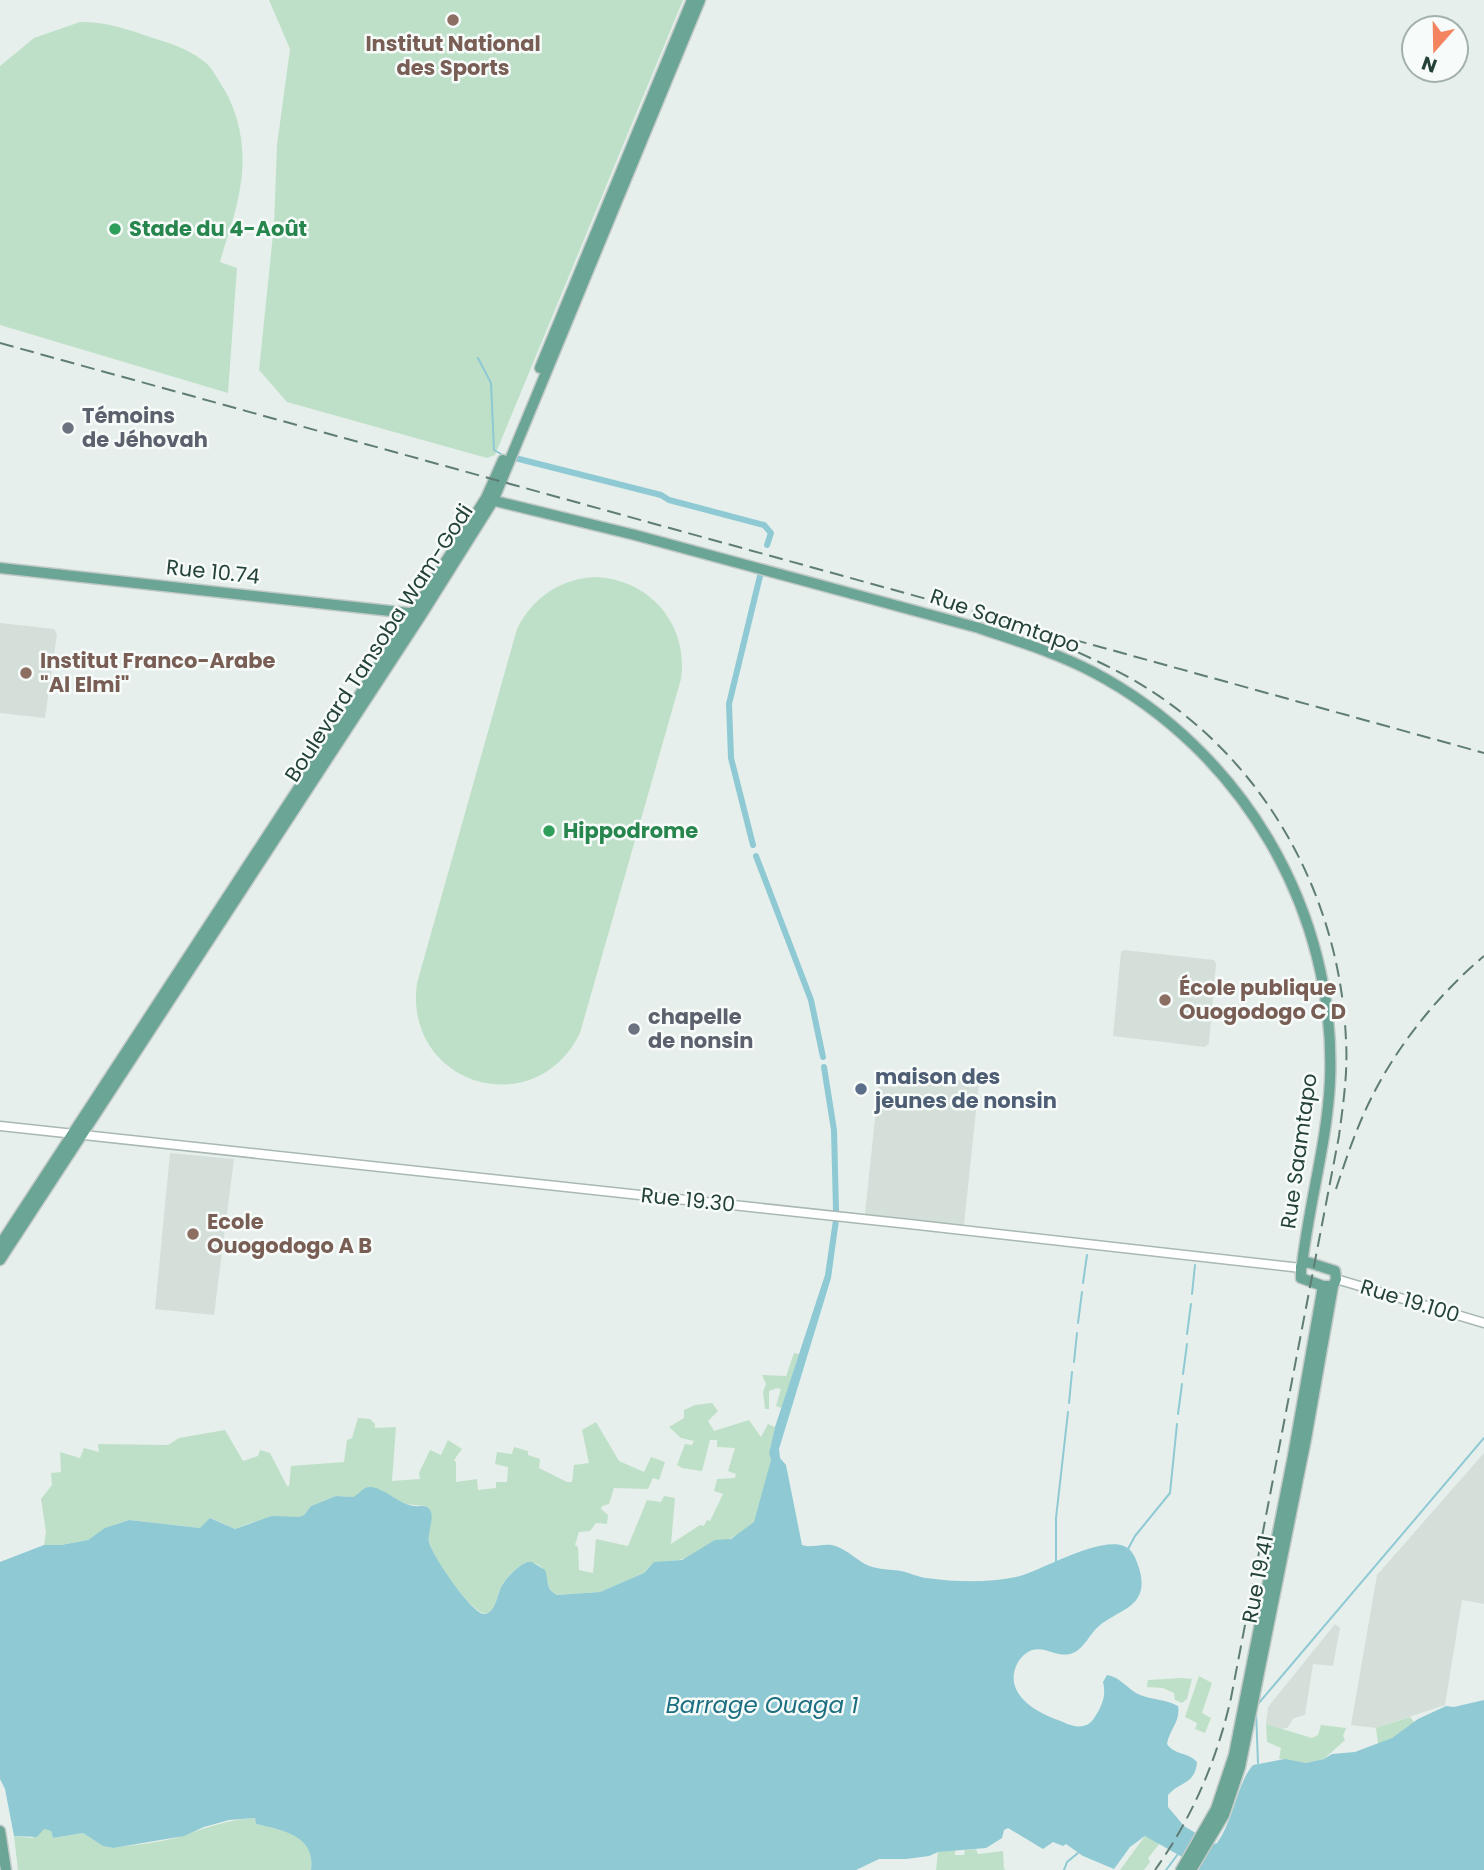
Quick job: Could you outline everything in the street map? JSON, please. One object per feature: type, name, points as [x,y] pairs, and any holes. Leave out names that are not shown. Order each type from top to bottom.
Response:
[{"type":"main road","name":"Boulevard Tansoba Wam-Godi","points":[[489,499],[692,0]]},
{"type":"main road","name":"Boulevard Tansoba Wam-Godi","points":[[0,1245],[78,1133],[418,614],[489,499],[700,0]]},
{"type":"main road","name":"Rue Saamtapo","points":[[489,499],[635,535],[1008,638],[1109,681],[1143,703],[1199,750],[1246,805],[1291,879],[1305,912],[1319,964],[1330,1047],[1330,1082],[1301,1267]]},
{"type":"main road","name":"Rue 10.74","points":[[0,568],[418,614]]},
{"type":"main road","name":"Boulevard Tansoba Wam-Godi","points":[[0,1260],[78,1133]]},
{"type":"main road","points":[[1307,1262],[1330,1268],[1335,1272],[1331,1284],[1301,1278],[1301,1267],[1307,1262]]},
{"type":"main road","name":"Rue 19.41","points":[[1188,1868],[1206,1837],[1222,1797],[1234,1755],[1293,1456],[1331,1284]]},
{"type":"main road","points":[[0,1831],[6,1870]]},
{"type":"street","name":"Rue 19.30","points":[[0,1126],[1301,1267]]},
{"type":"street","name":"Rue 19.100","points":[[1331,1284],[1484,1324]]},
{"type":"shaded area","name":"Institut Franco-Arabe \"Al Elmi\"","points":[[0,623],[54,629],[57,634],[45,718],[0,713]]},
{"type":"shaded area","name":"École publique Ouogodogo C D","points":[[1124,950],[1214,960],[1216,964],[1209,1043],[1205,1047],[1113,1036],[1121,952]]},
{"type":"shaded area","points":[[880,1071],[979,1082],[964,1225],[865,1214]]},
{"type":"shaded area","name":"Ecole Ouogodogo A B","points":[[170,1153],[234,1159],[214,1315],[155,1309]]},
{"type":"shaded area","points":[[1484,1453],[1484,1604],[1462,1600],[1445,1705],[1376,1728],[1351,1725],[1377,1575]]},
{"type":"shaded area","points":[[1335,1624],[1340,1628],[1333,1666],[1313,1664],[1305,1715],[1294,1718],[1287,1728],[1281,1729],[1266,1724],[1268,1707]]},
{"type":"green space","points":[[269,0],[683,0],[495,455],[487,458],[287,402],[259,370],[274,225],[277,145],[290,49]]},
{"type":"green space","name":"Stade du 4-Août","points":[[80,22],[117,27],[172,44],[191,53],[212,69],[233,108],[241,136],[241,179],[220,262],[237,268],[228,393],[0,325],[0,66],[34,38]]},
{"type":"green space","name":"Hippodrome","points":[[595,577],[633,586],[662,608],[679,641],[681,679],[580,1033],[560,1061],[534,1078],[505,1085],[476,1081],[451,1068],[430,1047],[418,1018],[417,983],[517,629],[531,608],[549,592],[570,581]]},
{"type":"green space","points":[[794,1353],[799,1354],[782,1408],[776,1406],[781,1389],[777,1388],[769,1391],[769,1409],[765,1409],[763,1392],[766,1384],[762,1375],[786,1376]]},
{"type":"green space","points":[[712,1403],[718,1411],[708,1421],[714,1431],[749,1420],[761,1437],[768,1424],[775,1427],[769,1453],[771,1460],[754,1522],[732,1538],[709,1549],[689,1557],[656,1563],[644,1573],[600,1592],[557,1595],[549,1587],[541,1566],[527,1562],[505,1581],[492,1611],[482,1613],[454,1585],[437,1559],[428,1538],[431,1514],[425,1506],[404,1504],[379,1489],[353,1497],[336,1496],[311,1506],[299,1517],[253,1522],[235,1529],[211,1518],[200,1528],[129,1520],[116,1524],[88,1540],[44,1545],[46,1532],[41,1499],[52,1485],[51,1473],[61,1472],[60,1452],[80,1458],[84,1448],[99,1452],[98,1444],[168,1445],[179,1438],[225,1430],[243,1461],[258,1456],[260,1450],[270,1453],[289,1486],[291,1466],[344,1462],[347,1440],[352,1438],[358,1418],[370,1419],[375,1428],[396,1427],[392,1481],[420,1479],[419,1473],[430,1450],[441,1455],[448,1440],[462,1449],[454,1460],[456,1482],[477,1479],[478,1490],[496,1488],[496,1482],[507,1482],[508,1467],[495,1464],[497,1452],[512,1454],[514,1447],[528,1451],[528,1455],[540,1459],[539,1468],[572,1482],[574,1465],[589,1463],[582,1430],[596,1422],[619,1461],[644,1472],[651,1457],[665,1462],[659,1480],[653,1478],[648,1489],[614,1488],[609,1504],[601,1509],[608,1515],[607,1524],[596,1523],[590,1531],[579,1532],[575,1545],[578,1547],[579,1570],[593,1573],[596,1539],[628,1546],[647,1500],[661,1502],[664,1496],[675,1498],[671,1544],[700,1525],[704,1526],[707,1520],[710,1521],[723,1494],[714,1491],[717,1479],[735,1478],[736,1474],[728,1471],[735,1448],[717,1447],[717,1440],[710,1440],[702,1471],[682,1468],[677,1465],[685,1444],[692,1445],[694,1441],[681,1438],[669,1427],[684,1418],[684,1410],[695,1405]]},
{"type":"green space","points":[[1199,1676],[1212,1683],[1202,1713],[1211,1718],[1205,1733],[1195,1729],[1197,1723],[1185,1717]]},
{"type":"green space","points":[[1192,1679],[1187,1699],[1182,1703],[1175,1700],[1174,1693],[1163,1688],[1147,1687],[1148,1680]]},
{"type":"green space","points":[[1410,1717],[1415,1723],[1378,1744],[1376,1728]]},
{"type":"green space","points":[[1266,1724],[1312,1738],[1318,1735],[1321,1725],[1346,1728],[1343,1736],[1345,1740],[1324,1759],[1306,1763],[1279,1759],[1281,1748],[1267,1742]]},
{"type":"green space","points":[[255,1818],[256,1824],[287,1832],[303,1842],[309,1849],[311,1870],[18,1870],[14,1836],[32,1838],[44,1829],[51,1831],[53,1838],[83,1833],[103,1846],[113,1848],[168,1840],[220,1824]]},
{"type":"green space","points":[[1145,1836],[1160,1843],[1148,1858],[1150,1862],[1144,1870],[1120,1870]]},
{"type":"green space","points":[[976,1849],[978,1854],[1003,1851],[1006,1870],[936,1870],[938,1852],[955,1850],[955,1855],[964,1855],[965,1850]]},
{"type":"water","name":"Barrage Ouaga 1","points":[[833,1220],[839,1220],[831,1278],[779,1449],[780,1458],[786,1465],[802,1545],[834,1545],[865,1564],[878,1568],[926,1578],[971,1581],[1027,1574],[1091,1548],[1120,1545],[1130,1550],[1142,1581],[1137,1599],[1099,1626],[1081,1648],[1073,1653],[1037,1649],[1028,1652],[1017,1664],[1014,1684],[1031,1706],[1076,1726],[1088,1724],[1098,1712],[1104,1698],[1103,1682],[1107,1675],[1140,1695],[1178,1706],[1178,1716],[1167,1744],[1197,1762],[1190,1779],[1168,1795],[1168,1807],[1184,1826],[1214,1844],[1228,1824],[1243,1782],[1253,1765],[1285,1759],[1306,1763],[1324,1759],[1332,1754],[1355,1752],[1392,1738],[1418,1719],[1446,1706],[1454,1707],[1484,1700],[1484,1870],[1199,1870],[1198,1866],[1145,1836],[1130,1847],[1114,1869],[1083,1856],[1066,1844],[1063,1846],[1053,1842],[1043,1849],[1008,1828],[1004,1830],[1002,1838],[986,1848],[938,1852],[906,1859],[879,1859],[856,1870],[311,1870],[311,1859],[303,1842],[287,1832],[256,1824],[255,1818],[229,1820],[184,1836],[113,1848],[103,1846],[83,1833],[53,1838],[51,1831],[44,1829],[37,1837],[14,1836],[5,1789],[0,1779],[0,1562],[44,1545],[88,1540],[105,1528],[129,1520],[200,1528],[210,1518],[235,1529],[272,1516],[299,1517],[311,1506],[336,1496],[353,1497],[371,1487],[409,1505],[428,1508],[432,1517],[429,1542],[432,1549],[470,1604],[484,1614],[492,1610],[501,1587],[508,1578],[527,1562],[545,1570],[549,1587],[557,1595],[600,1592],[644,1573],[654,1562],[682,1560],[715,1540],[731,1539],[754,1522],[771,1460],[769,1453],[775,1427],[825,1275]]},
{"type":"waterway","points":[[478,358],[491,383],[494,450],[501,454]]},
{"type":"waterway","points":[[515,458],[661,495],[669,500],[764,525],[771,533],[767,545]]},
{"type":"waterway","points":[[753,845],[731,758],[729,704],[760,576]]},
{"type":"waterway","points":[[756,856],[811,1000],[823,1057]]},
{"type":"waterway","points":[[824,1067],[834,1130],[836,1210]]},
{"type":"waterway","points":[[1083,1283],[1087,1255]]},
{"type":"waterway","points":[[1192,1294],[1195,1265]]},
{"type":"waterway","points":[[1078,1323],[1082,1292]]},
{"type":"waterway","points":[[1187,1334],[1191,1304]]},
{"type":"waterway","points":[[1074,1362],[1077,1333]]},
{"type":"waterway","points":[[1183,1374],[1187,1344]]},
{"type":"waterway","points":[[1069,1403],[1072,1372]]},
{"type":"waterway","points":[[1178,1414],[1182,1384]]},
{"type":"waterway","points":[[1056,1565],[1056,1518],[1068,1412]]},
{"type":"waterway","points":[[1128,1549],[1135,1536],[1170,1493],[1177,1424]]},
{"type":"waterway","points":[[1258,1763],[1258,1704],[1484,1438]]},
{"type":"waterway","points":[[1064,1870],[1067,1862],[1078,1853]]},
{"type":"waterway","points":[[1166,1870],[1178,1854]]},
{"type":"railway","points":[[0,343],[1484,753]]},
{"type":"railway","points":[[1059,644],[1127,677],[1166,701],[1205,733],[1240,768],[1270,808],[1295,850],[1316,896],[1331,943],[1341,991],[1346,1041],[1346,1077],[1339,1136],[1231,1698],[1202,1788],[1181,1830],[1155,1870]]},
{"type":"railway","points":[[1336,1189],[1351,1144],[1385,1073],[1430,1010],[1484,956]]},
{"type":"place","name":"Institut National des Sports","points":[[453,20]]},
{"type":"place","name":"Stade du 4-Août","points":[[115,229]]},
{"type":"place","name":"Témoins de Jéhovah","points":[[68,428]]},
{"type":"place","name":"Institut Franco-Arabe \"Al Elmi\"","points":[[26,673]]},
{"type":"place","name":"Hippodrome","points":[[549,831]]},
{"type":"place","name":"École publique Ouogodogo C D","points":[[1165,1000]]},
{"type":"place","name":"chapelle de nonsin","points":[[634,1029]]},
{"type":"place","name":"maison des jeunes de nonsin","points":[[861,1089]]},
{"type":"place","name":"Ecole Ouogodogo A B","points":[[193,1234]]}]
